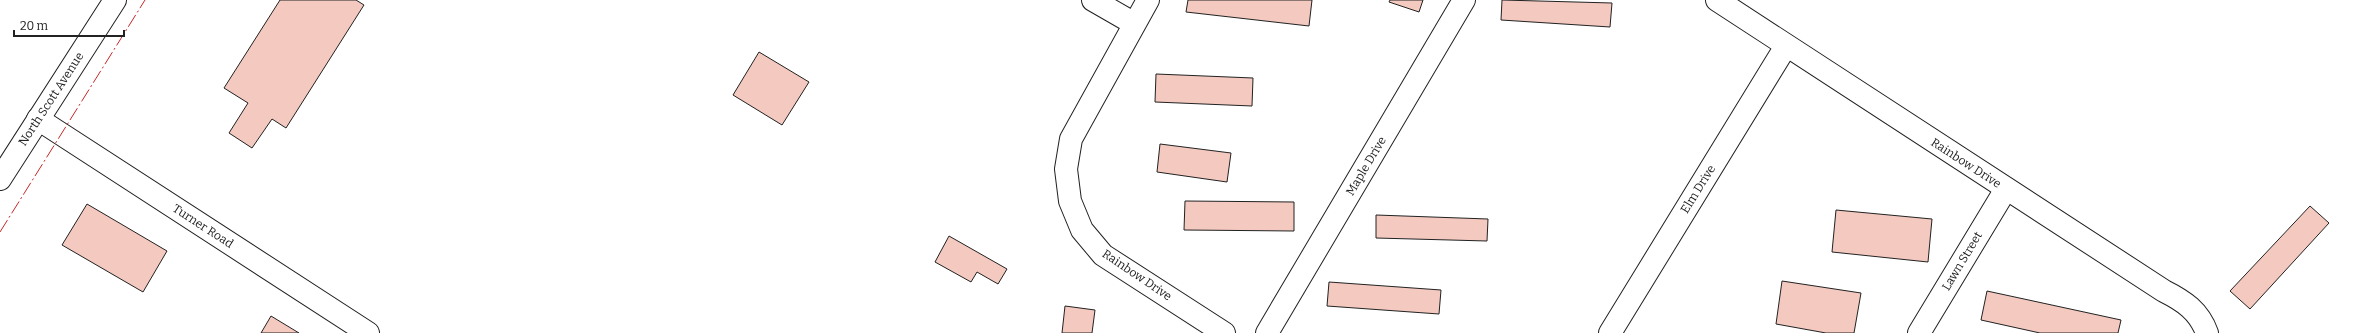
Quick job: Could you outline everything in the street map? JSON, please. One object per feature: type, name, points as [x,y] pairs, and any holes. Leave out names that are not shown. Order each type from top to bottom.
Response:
[{"type":"street","name":"North Scott Avenue","points":[[0,177],[115,0]]},
{"type":"street","points":[[1093,0],[1133,23]]},
{"type":"street","name":"Rainbow Drive","points":[[1148,0],[1133,23],[1071,139],[1066,169],[1070,201],[1082,230],[1102,254],[1224,333]]},
{"type":"street","name":"Maple Drive","points":[[1267,333],[1464,0]]},
{"type":"street","name":"Rainbow Drive","points":[[1717,0],[2164,291],[2186,302],[2202,321],[2207,333]]},
{"type":"street","name":"Elm Drive","points":[[1610,333],[1786,46]]},
{"type":"street","name":"Turner Road","points":[[38,119],[368,333]]},
{"type":"street","name":"Lawn Street","points":[[1919,333],[2006,189]]},
{"type":"building","points":[[280,0],[356,0],[364,5],[286,128],[272,119],[252,148],[229,133],[248,103],[224,88]]},
{"type":"building","points":[[1188,0],[1312,0],[1309,26],[1186,12]]},
{"type":"building","points":[[1390,0],[1423,0],[1419,12],[1389,2]]},
{"type":"building","points":[[1502,0],[1612,3],[1610,27],[1501,20]]},
{"type":"building","points":[[759,52],[809,82],[782,125],[733,95]]},
{"type":"building","points":[[1156,74],[1253,78],[1252,106],[1155,102]]},
{"type":"building","points":[[1160,144],[1231,153],[1227,182],[1157,172]]},
{"type":"building","points":[[1185,201],[1294,202],[1294,231],[1184,230]]},
{"type":"building","points":[[87,204],[167,251],[143,292],[62,245]]},
{"type":"building","points":[[2310,206],[2329,223],[2250,309],[2230,291]]},
{"type":"building","points":[[1836,210],[1932,219],[1928,262],[1832,252]]},
{"type":"building","points":[[1376,215],[1488,219],[1487,241],[1376,238]]},
{"type":"building","points":[[949,236],[1007,269],[998,284],[977,272],[971,282],[935,262]]},
{"type":"building","points":[[1782,281],[1861,293],[1854,333],[1826,333],[1776,324]]},
{"type":"building","points":[[1329,282],[1441,290],[1439,314],[1327,306]]},
{"type":"building","points":[[1987,291],[2121,320],[2118,333],[2040,333],[1981,320]]},
{"type":"building","points":[[1065,306],[1095,310],[1092,333],[1062,333]]},
{"type":"building","points":[[271,316],[299,333],[261,333]]},
{"type":"power","points":[[0,232],[145,0]]}]
